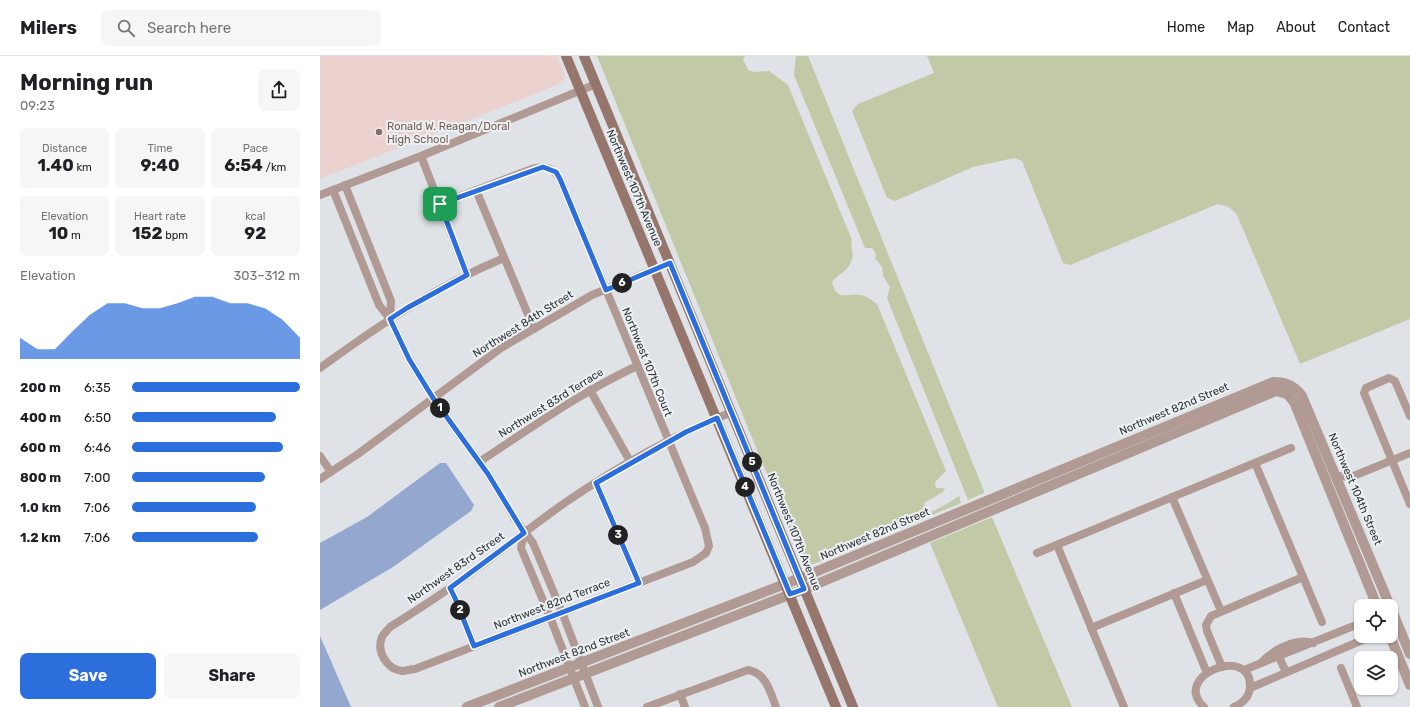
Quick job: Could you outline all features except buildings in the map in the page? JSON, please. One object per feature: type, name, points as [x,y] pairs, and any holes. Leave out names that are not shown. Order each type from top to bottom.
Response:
[{"type":"main road","name":"Northwest 107th Avenue","points":[[566,56],[836,707]]},
{"type":"main road","name":"Northwest 107th Avenue","points":[[584,56],[853,707]]},
{"type":"street","points":[[320,195],[421,156],[596,84]]},
{"type":"street","points":[[421,156],[467,275]]},
{"type":"street","name":"Northwest 107th Court","points":[[476,190],[532,169],[543,167],[556,172],[705,528],[709,546]]},
{"type":"street","points":[[345,185],[391,301],[390,319]]},
{"type":"street","points":[[333,190],[378,305],[390,319],[409,359],[433,398],[479,462],[524,533],[533,543],[562,612],[598,707]]},
{"type":"street","points":[[440,204],[476,190],[534,329]]},
{"type":"street","points":[[320,368],[407,308],[467,275],[504,258]]},
{"type":"street","name":"Northwest 84th Street","points":[[320,479],[501,348],[592,295],[670,263]]},
{"type":"street","name":"Northwest 83rd Terrace","points":[[479,462],[590,390],[637,366]]},
{"type":"street","points":[[1410,416],[1395,381],[1389,378],[1366,388],[1364,393],[1410,504]]},
{"type":"street","name":"Northwest 82nd Street","points":[[467,707],[785,584],[1262,385],[1273,382],[1282,382],[1289,390]]},
{"type":"street","points":[[590,390],[631,463]]},
{"type":"street","points":[[1289,390],[1374,599]]},
{"type":"street","name":"Northwest 104th Street","points":[[1289,390],[1302,396],[1337,476],[1387,599]]},
{"type":"street","name":"Northwest 82nd Street","points":[[499,707],[804,589],[1270,393],[1289,390]]},
{"type":"street","name":"Northwest 83rd Street","points":[[397,669],[383,658],[380,648],[382,637],[390,627],[450,588],[524,533],[596,483],[668,442],[732,412]]},
{"type":"street","points":[[1037,553],[1291,448]]},
{"type":"street","points":[[1337,476],[1350,477],[1410,453]]},
{"type":"street","points":[[320,456],[331,472]]},
{"type":"street","points":[[1255,463],[1322,622]]},
{"type":"street","points":[[596,483],[639,583]]},
{"type":"street","points":[[1172,497],[1220,611]]},
{"type":"street","points":[[524,533],[521,548],[585,707]]},
{"type":"street","points":[[1057,545],[1124,707]]},
{"type":"street","name":"Northwest 82nd Terrace","points":[[397,669],[403,671],[415,669],[639,583],[697,560],[706,553],[709,546]]},
{"type":"street","points":[[1222,666],[1207,631],[1206,625],[1211,616],[1303,577]]},
{"type":"street","points":[[1091,628],[1207,580]]},
{"type":"street","points":[[450,588],[474,646]]},
{"type":"street","points":[[1174,593],[1207,673]]},
{"type":"street","points":[[1244,670],[1262,662],[1280,657],[1354,626]]},
{"type":"street","name":"Northwest 104th Street","points":[[1398,632],[1410,654]]},
{"type":"street","points":[[1262,662],[1276,651],[1302,640],[1312,643]]},
{"type":"street","points":[[1250,688],[1355,643]]},
{"type":"street","points":[[1393,643],[1410,685]]},
{"type":"street","points":[[1280,657],[1286,672]]},
{"type":"street","points":[[1204,707],[1199,701],[1196,690],[1199,680],[1207,673],[1222,666],[1234,665],[1244,670],[1247,675],[1250,688],[1245,700],[1237,706]]},
{"type":"street","points":[[1341,668],[1357,707]]},
{"type":"street","points":[[647,707],[738,672],[748,670],[756,671],[762,675],[776,707]]},
{"type":"street","points":[[680,694],[685,707]]},
{"type":"shaded area","name":"Ronald W. Reagan/Doral High School","points":[[320,56],[557,56],[565,74],[564,80],[557,85],[320,179]]},
{"type":"green space","points":[[597,56],[745,56],[743,59],[748,70],[754,72],[769,71],[788,85],[852,240],[851,263],[834,279],[832,282],[834,288],[840,295],[855,294],[867,297],[877,304],[946,471],[935,482],[936,488],[945,488],[943,492],[924,503],[925,510],[929,513],[959,496],[961,503],[811,565],[806,563],[801,558]]},
{"type":"green space","points":[[796,56],[808,56],[984,491],[984,493],[968,500],[887,298],[890,287],[883,276],[882,267],[875,258],[876,254],[872,248],[865,248],[794,75]]},
{"type":"green space","points":[[927,56],[1410,56],[1410,319],[1300,364],[1237,215],[1229,207],[1218,204],[1070,265],[1063,263],[1022,161],[1014,158],[973,167],[895,201],[887,198],[852,111],[858,104],[934,73]]},
{"type":"green space","points":[[992,517],[1072,707],[998,707],[930,543]]},
{"type":"water","points":[[440,463],[446,463],[474,505],[471,511],[393,567],[320,610],[320,543],[367,517]]},
{"type":"water","points":[[320,636],[351,707],[320,707]]},
{"type":"place","name":"Ronald W. Reagan/Doral High School","points":[[379,132]]},
{"type":"route","points":[[543,167],[556,172],[560,179],[606,290],[670,263],[804,589],[790,594],[717,418],[686,432],[596,483],[639,583],[474,646],[450,588],[524,533],[488,474],[433,398],[409,359],[390,319],[467,275],[440,204],[532,169],[543,167]]}]
